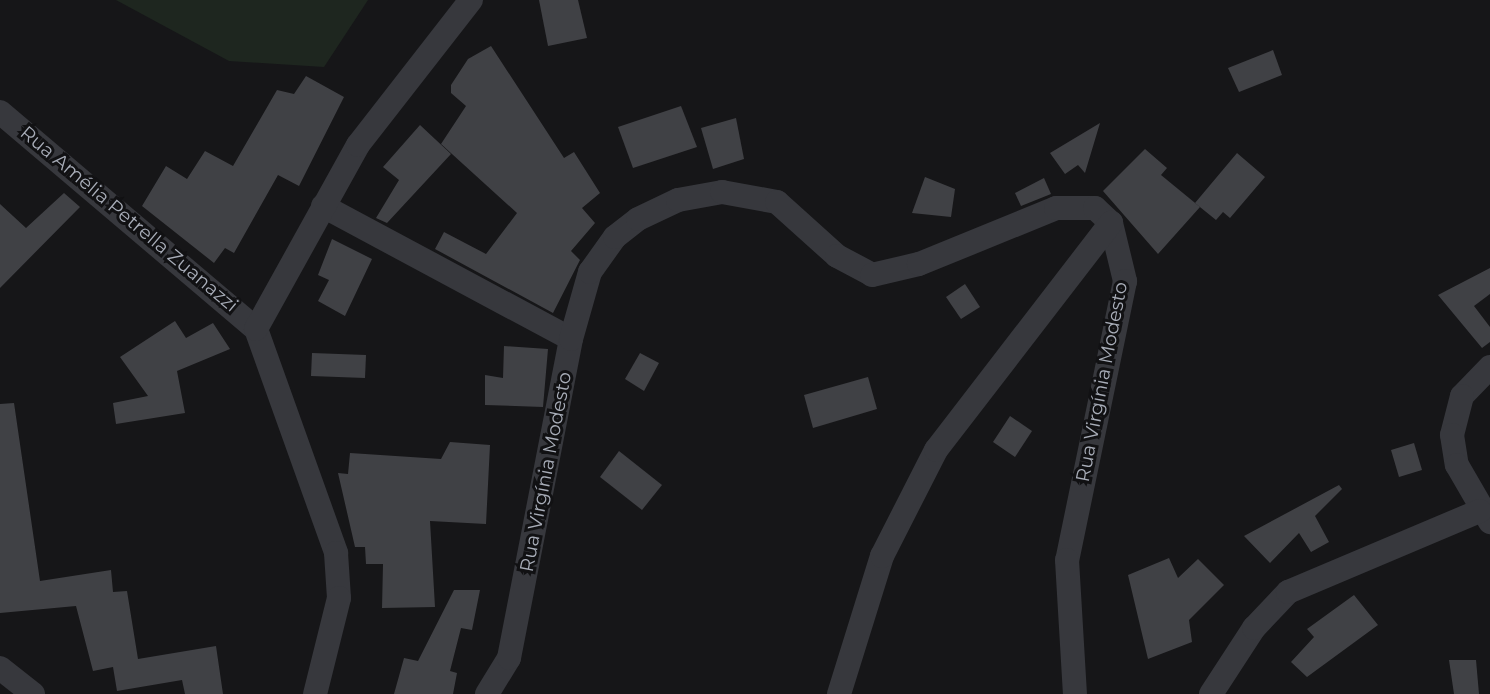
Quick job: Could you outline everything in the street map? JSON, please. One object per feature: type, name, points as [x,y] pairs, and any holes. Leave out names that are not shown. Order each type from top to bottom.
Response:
[{"type":"street","points":[[315,694],[339,598],[337,553],[256,329],[323,206],[373,122],[471,0]]},
{"type":"street","name":"Rua Amélia Petrella Zuanazzi","points":[[0,113],[256,329]]},
{"type":"street","name":"Rua Virgínia Modesto","points":[[487,694],[509,658],[582,289],[615,237],[638,219],[698,195],[732,193],[778,202],[857,270],[884,276],[1056,208],[1095,208],[1111,223],[1125,281],[1067,560],[1075,694]]},
{"type":"street","points":[[323,206],[571,339]]},
{"type":"street","points":[[839,694],[882,556],[936,450],[1111,223]]},
{"type":"street","points":[[1211,694],[1254,628],[1288,592],[1485,516],[1457,465],[1452,435],[1462,397],[1490,368]]},
{"type":"street","points":[[0,667],[33,694]]},
{"type":"shaded area","points":[[116,0],[368,0],[324,67],[229,61]]},
{"type":"building","points":[[539,0],[578,0],[587,38],[548,46]]},
{"type":"building","points":[[491,46],[564,158],[574,152],[600,193],[582,208],[595,223],[571,251],[580,260],[553,313],[435,249],[444,232],[486,254],[517,213],[441,144],[466,106],[451,93],[451,85],[468,59]]},
{"type":"building","points":[[1273,50],[1282,75],[1239,92],[1228,68]]},
{"type":"building","points":[[306,76],[344,97],[299,186],[278,175],[234,253],[225,248],[214,263],[142,206],[166,166],[187,179],[205,151],[233,166],[277,90],[294,94]]},
{"type":"building","points":[[681,106],[697,147],[633,168],[618,127]]},
{"type":"building","points":[[736,118],[744,159],[713,169],[701,128]]},
{"type":"building","points":[[1100,123],[1085,173],[1078,165],[1065,174],[1050,153]]},
{"type":"building","points":[[420,125],[451,154],[387,223],[376,218],[399,180],[383,167]]},
{"type":"building","points":[[1145,149],[1167,168],[1161,175],[1200,207],[1158,254],[1103,191]]},
{"type":"building","points":[[1237,153],[1265,177],[1230,218],[1223,212],[1216,220],[1195,203]]},
{"type":"building","points":[[925,177],[955,189],[951,217],[912,213]]},
{"type":"building","points":[[1044,178],[1051,194],[1021,206],[1015,193]]},
{"type":"building","points":[[64,193],[80,207],[0,288],[0,204],[26,228]]},
{"type":"building","points":[[332,239],[372,259],[345,316],[318,301],[329,280],[318,275]]},
{"type":"building","points":[[1490,268],[1490,294],[1474,306],[1490,327],[1490,342],[1482,348],[1438,295]]},
{"type":"building","points":[[965,284],[980,307],[961,319],[946,297]]},
{"type":"building","points":[[175,321],[186,338],[213,323],[230,349],[177,371],[185,413],[116,424],[113,403],[148,396],[120,357]]},
{"type":"building","points":[[504,346],[548,349],[543,407],[485,405],[485,375],[503,378]]},
{"type":"building","points":[[312,353],[366,355],[365,378],[311,376]]},
{"type":"building","points":[[640,353],[659,363],[644,391],[625,379]]},
{"type":"building","points":[[868,377],[877,409],[813,428],[804,395]]},
{"type":"building","points":[[14,403],[40,581],[111,570],[113,592],[127,591],[138,659],[216,646],[223,694],[185,694],[182,680],[117,691],[113,667],[93,671],[76,606],[0,613],[0,404]]},
{"type":"building","points":[[1010,416],[1032,431],[1015,457],[993,442]]},
{"type":"building","points":[[450,442],[490,445],[486,524],[430,521],[435,607],[382,608],[383,564],[366,564],[365,547],[355,547],[338,473],[348,474],[350,453],[441,459]]},
{"type":"building","points":[[1414,443],[1422,470],[1399,477],[1391,450]]},
{"type":"building","points":[[619,451],[662,485],[642,510],[600,477]]},
{"type":"building","points":[[1339,485],[1342,489],[1315,516],[1329,542],[1311,552],[1299,533],[1270,563],[1244,536]]},
{"type":"building","points":[[1169,558],[1178,578],[1198,559],[1224,585],[1189,620],[1192,642],[1148,659],[1128,575]]},
{"type":"building","points":[[454,590],[480,590],[472,630],[461,628],[450,671],[457,673],[453,694],[394,694],[404,658],[418,661]]},
{"type":"building","points":[[1354,595],[1378,625],[1307,677],[1291,662],[1314,637],[1307,629]]},
{"type":"building","points":[[1449,660],[1476,660],[1479,694],[1454,694]]}]
